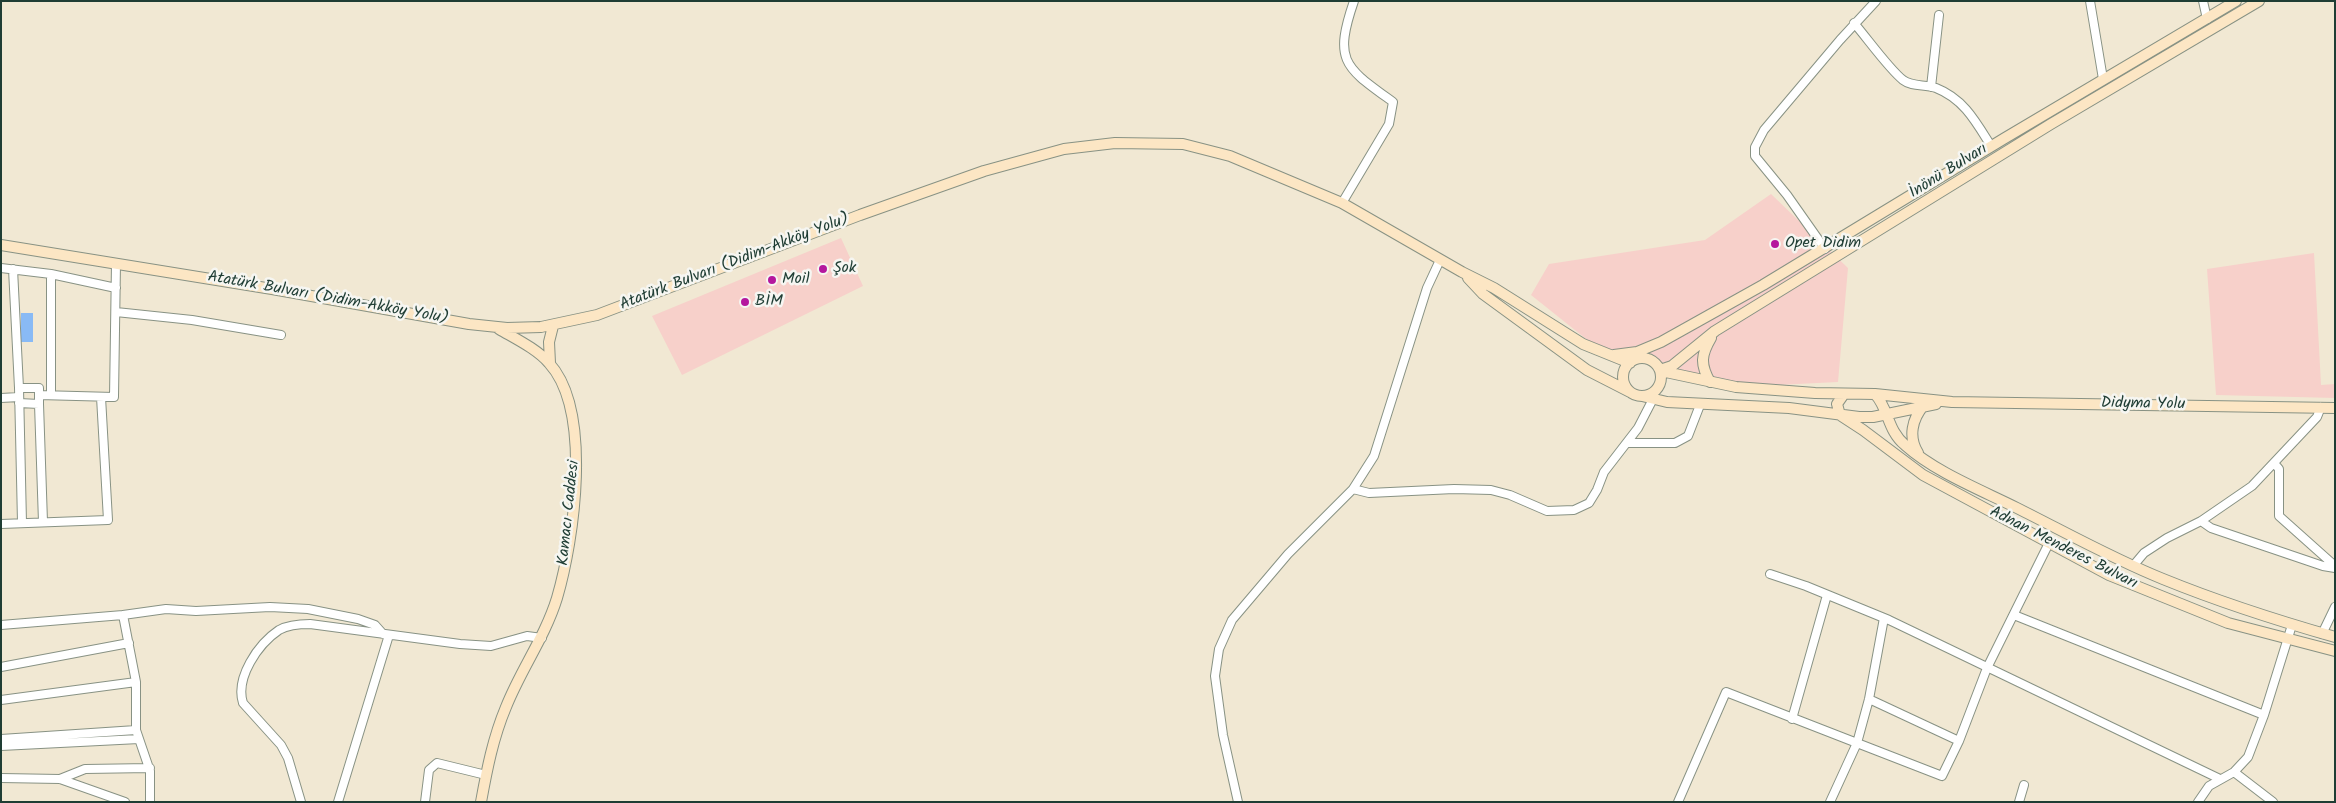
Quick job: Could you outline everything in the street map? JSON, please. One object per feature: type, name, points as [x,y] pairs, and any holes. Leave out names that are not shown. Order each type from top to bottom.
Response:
[{"type":"main road","name":"İnönü Bulvarı","points":[[1661,342],[1825,249],[1991,146],[2236,1]]},
{"type":"main road","name":"İnönü Bulvarı","points":[[1660,370],[1672,366],[1715,331],[2051,124],[2259,1]]},
{"type":"main road","name":"Atatürk Bulvarı (Didim-Akköy Yolu)","points":[[1,245],[496,327],[525,329],[553,326],[597,315],[860,215],[984,171],[1064,149],[1115,143],[1183,144],[1230,156],[1342,203],[1440,260],[1494,288],[1567,335],[1605,354],[1630,363]]},
{"type":"main road","points":[[1462,272],[1483,294],[1587,370],[1630,392],[1642,396],[1700,404],[1789,408],[1859,417],[1952,402]]},
{"type":"main road","name":"Kamacı Caddesi","points":[[481,802],[493,744],[506,706],[542,638],[556,598],[567,557],[576,460],[574,420],[565,392],[550,363],[549,342],[553,326]]},
{"type":"main road","name":"Kamacı Caddesi","points":[[496,327],[550,363]]},
{"type":"main road","points":[[1710,382],[1703,370],[1701,360],[1704,350],[1715,331]]},
{"type":"main road","points":[[1605,354],[1624,355],[1661,342]]},
{"type":"main road","points":[[1630,392],[1623,378],[1630,363],[1644,358],[1661,342]]},
{"type":"main road","points":[[1642,396],[1648,395],[1658,388],[1661,376],[1660,370],[1654,362],[1644,358]]},
{"type":"main road","points":[[1660,370],[1736,387],[1844,394],[1875,394],[1952,402]]},
{"type":"main road","points":[[1840,415],[1837,404],[1844,394]]},
{"type":"main road","name":"Adnan Menderes Bulvarı","points":[[1875,394],[1881,402],[1896,436],[1920,456],[1963,481],[2164,580],[2292,625],[2335,637]]},
{"type":"main road","name":"Didyma Yolu","points":[[1952,402],[2335,408]]},
{"type":"main road","points":[[1920,456],[1914,447],[1913,430],[1914,420],[1925,405]]},
{"type":"main road","name":"Adnan Menderes Bulvarı","points":[[1840,415],[1922,475],[2048,545],[2109,576],[2228,623],[2335,651]]},
{"type":"street","points":[[1342,203],[1389,124],[1393,102],[1354,74],[1342,49],[1354,1]]},
{"type":"street","points":[[1825,249],[1787,195],[1755,156],[1755,147],[1764,130],[1854,23],[1876,1]]},
{"type":"street","points":[[2090,1],[2103,79]]},
{"type":"street","points":[[2204,1],[2207,19]]},
{"type":"street","points":[[1931,87],[1939,15]]},
{"type":"street","points":[[1854,23],[1903,80],[1914,85],[1931,87],[1953,97],[1970,112],[1991,146]]},
{"type":"street","points":[[1238,802],[1223,735],[1215,676],[1219,649],[1232,620],[1288,554],[1353,489],[1374,456],[1427,288],[1440,260]]},
{"type":"street","points":[[39,395],[114,397],[116,263]]},
{"type":"street","points":[[1,268],[51,274],[116,288]]},
{"type":"street","points":[[13,269],[19,388],[22,523]]},
{"type":"street","points":[[51,274],[52,395]]},
{"type":"street","points":[[116,312],[192,320],[281,335]]},
{"type":"street","points":[[19,388],[39,388],[43,522]]},
{"type":"street","points":[[1,524],[108,520],[101,397]]},
{"type":"street","points":[[1,398],[39,404]]},
{"type":"street","points":[[1353,489],[1368,493],[1454,488],[1491,490],[1510,495],[1547,511],[1574,510],[1589,502],[1598,490],[1604,472],[1638,428],[1654,399]]},
{"type":"street","points":[[1627,442],[1675,443],[1688,436],[1700,404]]},
{"type":"street","points":[[2133,566],[2144,553],[2166,538],[2201,521],[2252,486],[2317,417],[2321,407]]},
{"type":"street","points":[[2274,463],[2279,469],[2278,516],[2335,567]]},
{"type":"street","points":[[2201,521],[2212,528],[2323,566],[2335,567]]},
{"type":"street","points":[[1678,802],[1726,692],[1942,776],[1959,741],[1987,668],[2048,545]]},
{"type":"street","points":[[1770,574],[1806,586],[1884,618],[2220,779]]},
{"type":"street","points":[[1792,719],[1827,595]]},
{"type":"street","points":[[1,625],[124,615],[166,609],[196,611],[270,607],[308,609],[358,619],[375,625],[386,634]]},
{"type":"street","points":[[2322,634],[2335,607]]},
{"type":"street","points":[[124,615],[136,682],[136,730],[150,768],[150,802]]},
{"type":"street","points":[[2014,615],[2264,715]]},
{"type":"street","points":[[1830,802],[1857,743],[1869,699],[1884,618]]},
{"type":"street","points":[[301,802],[288,758],[281,745],[243,703],[241,690],[244,675],[261,648],[279,630],[293,625],[310,624],[428,638],[460,644],[491,646],[527,636],[542,638]]},
{"type":"street","points":[[2198,802],[2209,786],[2234,772],[2248,758],[2264,715],[2292,625]]},
{"type":"street","points":[[338,802],[386,634]]},
{"type":"street","points":[[1,667],[130,644]]},
{"type":"street","points":[[1,700],[136,682]]},
{"type":"street","points":[[1869,699],[1959,741]]},
{"type":"street","points":[[1,739],[136,730]]},
{"type":"street","points":[[1,746],[139,739]]},
{"type":"street","points":[[425,802],[428,775],[432,766],[444,763],[486,775]]},
{"type":"street","points":[[60,779],[85,769],[150,768]]},
{"type":"street","points":[[2234,772],[2274,802]]},
{"type":"street","points":[[1,778],[60,779],[125,802]]},
{"type":"street","points":[[2019,802],[2024,785]]},
{"type":"shaded area","points":[[1771,194],[1848,268],[1838,382],[1736,387],[1605,354],[1531,295],[1549,264],[1705,240]]},
{"type":"shaded area","points":[[841,238],[863,286],[682,375],[652,316]]},
{"type":"shaded area","points":[[2314,253],[2321,385],[2335,384],[2335,398],[2216,395],[2207,269]]},
{"type":"water","points":[[21,313],[33,313],[33,342],[21,342]]},
{"type":"place","name":"Opet Didim","points":[[1775,244]]},
{"type":"place","name":"Şok","points":[[823,269]]},
{"type":"place","name":"Moil","points":[[772,280]]},
{"type":"place","name":"BİM","points":[[745,302]]}]
